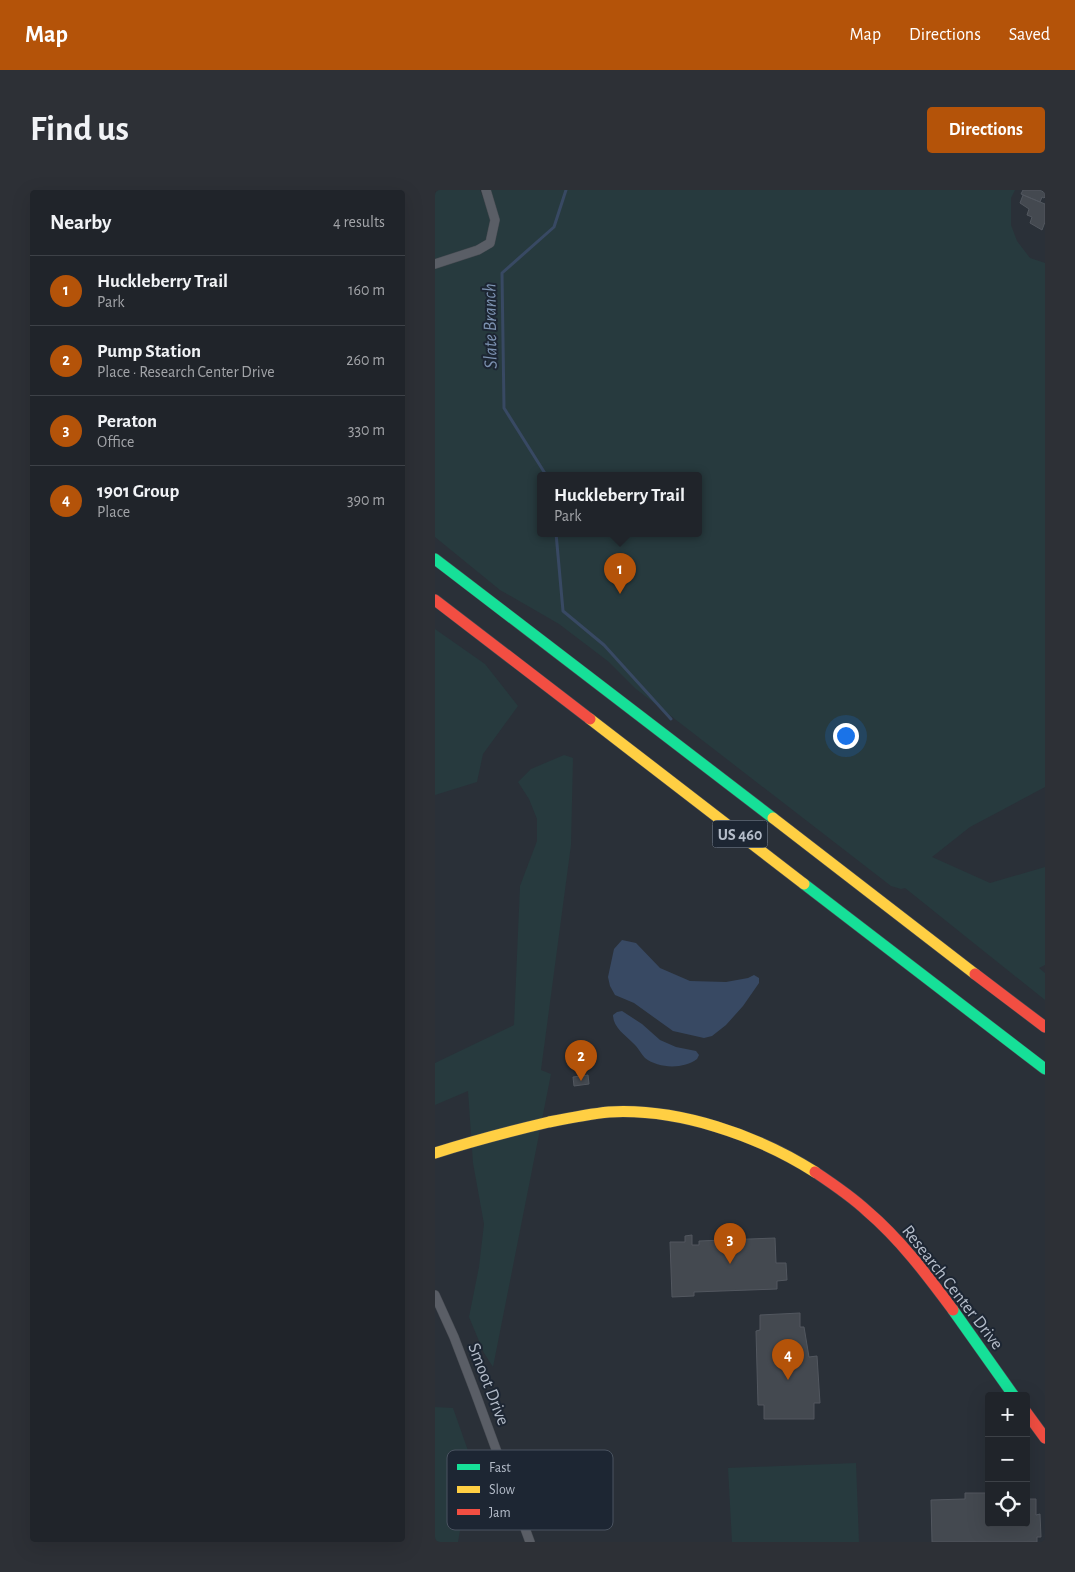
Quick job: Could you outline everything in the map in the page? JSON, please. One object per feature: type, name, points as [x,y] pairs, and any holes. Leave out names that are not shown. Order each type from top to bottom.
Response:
[{"type":"main road","name":"US 460","points":[[435,559],[1045,1027]]},
{"type":"main road","name":"US 460","points":[[435,600],[1045,1069]]},
{"type":"main road","name":"Research Center Drive","points":[[435,1153],[463,1143],[507,1132],[582,1115],[610,1112],[657,1114],[683,1118],[724,1129],[756,1142],[803,1165],[840,1190],[867,1211],[895,1238],[921,1269],[1011,1392]]},
{"type":"main road","points":[[1030,1417],[1045,1438]]},
{"type":"street","points":[[435,264],[478,250],[490,243],[495,220],[486,190]]},
{"type":"street","name":"Smoot Drive","points":[[435,1295],[454,1337],[496,1450]]},
{"type":"street","name":"Smoot Drive","points":[[526,1530],[530,1542]]},
{"type":"green space","points":[[435,190],[480,190],[489,213],[486,190],[1015,190],[1011,198],[1011,225],[1017,241],[1030,258],[1045,263],[1045,787],[970,827],[932,857],[990,883],[1045,867],[1045,965],[1039,968],[1045,973],[1045,1000],[905,888],[901,889],[891,886],[636,689],[609,662],[559,624],[500,590],[435,537]]},
{"type":"green space","points":[[435,629],[485,664],[518,706],[483,754],[477,782],[435,795]]},
{"type":"green space","points":[[564,755],[573,758],[571,845],[541,1070],[551,1074],[493,1367],[484,1353],[469,1317],[479,1267],[484,1224],[473,1163],[468,1091],[435,1105],[435,1063],[514,1025],[520,886],[537,841],[537,819],[529,799],[518,782],[531,769]]},
{"type":"green space","points":[[435,1407],[453,1408],[468,1450],[447,1450],[447,1530],[460,1530],[458,1542],[435,1542]]},
{"type":"green space","points":[[856,1463],[859,1542],[732,1542],[728,1468]]},
{"type":"water","points":[[622,940],[636,943],[660,968],[690,981],[726,982],[754,975],[759,978],[759,983],[743,1006],[726,1025],[712,1036],[704,1038],[673,1031],[634,1003],[615,995],[608,977],[614,949]]},
{"type":"water","points":[[622,1011],[642,1024],[660,1040],[676,1047],[696,1051],[699,1055],[697,1059],[679,1066],[664,1066],[651,1062],[620,1031],[615,1023],[613,1015]]},
{"type":"building","points":[[1023,190],[1040,190],[1045,193],[1045,197],[1042,197],[1040,202],[1021,194]]},
{"type":"building","points":[[1023,195],[1045,204],[1045,222],[1042,230],[1030,223],[1032,217],[1027,215],[1029,209],[1020,203]]},
{"type":"building","points":[[588,1075],[589,1084],[574,1086],[573,1077]]},
{"type":"building","points":[[692,1235],[692,1245],[699,1245],[699,1241],[775,1238],[776,1263],[786,1263],[787,1280],[777,1281],[777,1289],[694,1292],[694,1296],[672,1297],[670,1242],[685,1242],[685,1236]]},
{"type":"building","points":[[800,1313],[800,1327],[804,1327],[809,1357],[817,1356],[820,1403],[814,1403],[814,1419],[764,1419],[764,1405],[758,1405],[756,1331],[760,1330],[760,1315]]},
{"type":"building","points":[[965,1493],[985,1493],[985,1527],[1030,1527],[1030,1499],[1036,1499],[1036,1515],[1040,1514],[1041,1537],[1037,1537],[1037,1542],[932,1542],[931,1500],[965,1499]]},
{"type":"waterway","name":"Slate Branch","points":[[544,472],[504,408],[502,273],[554,227],[566,190]]},
{"type":"waterway","name":"Slate Branch","points":[[556,537],[563,611],[604,645],[671,719]]},
{"type":"traffic: fast","points":[[435,559],[773,818]]},
{"type":"traffic: fast","points":[[804,884],[1045,1069]]},
{"type":"traffic: fast","points":[[953,1310],[1011,1392]]},
{"type":"traffic: slow","points":[[590,719],[804,884]]},
{"type":"traffic: slow","points":[[773,818],[975,974]]},
{"type":"traffic: slow","points":[[435,1153],[549,1122],[609,1112],[635,1112],[662,1114],[716,1127],[768,1146],[815,1172]]},
{"type":"traffic: jam","points":[[435,600],[590,719]]},
{"type":"traffic: jam","points":[[975,974],[1045,1027]]},
{"type":"traffic: jam","points":[[815,1172],[855,1200],[891,1233],[953,1310]]},
{"type":"traffic: jam","points":[[1030,1417],[1045,1438]]},
{"type":"place","name":"Huckleberry Trail","points":[[620,594]]},
{"type":"place","name":"Pump Station","points":[[581,1081]]},
{"type":"place","name":"Peraton","points":[[730,1264]]},
{"type":"place","name":"1901 Group","points":[[788,1380]]}]
